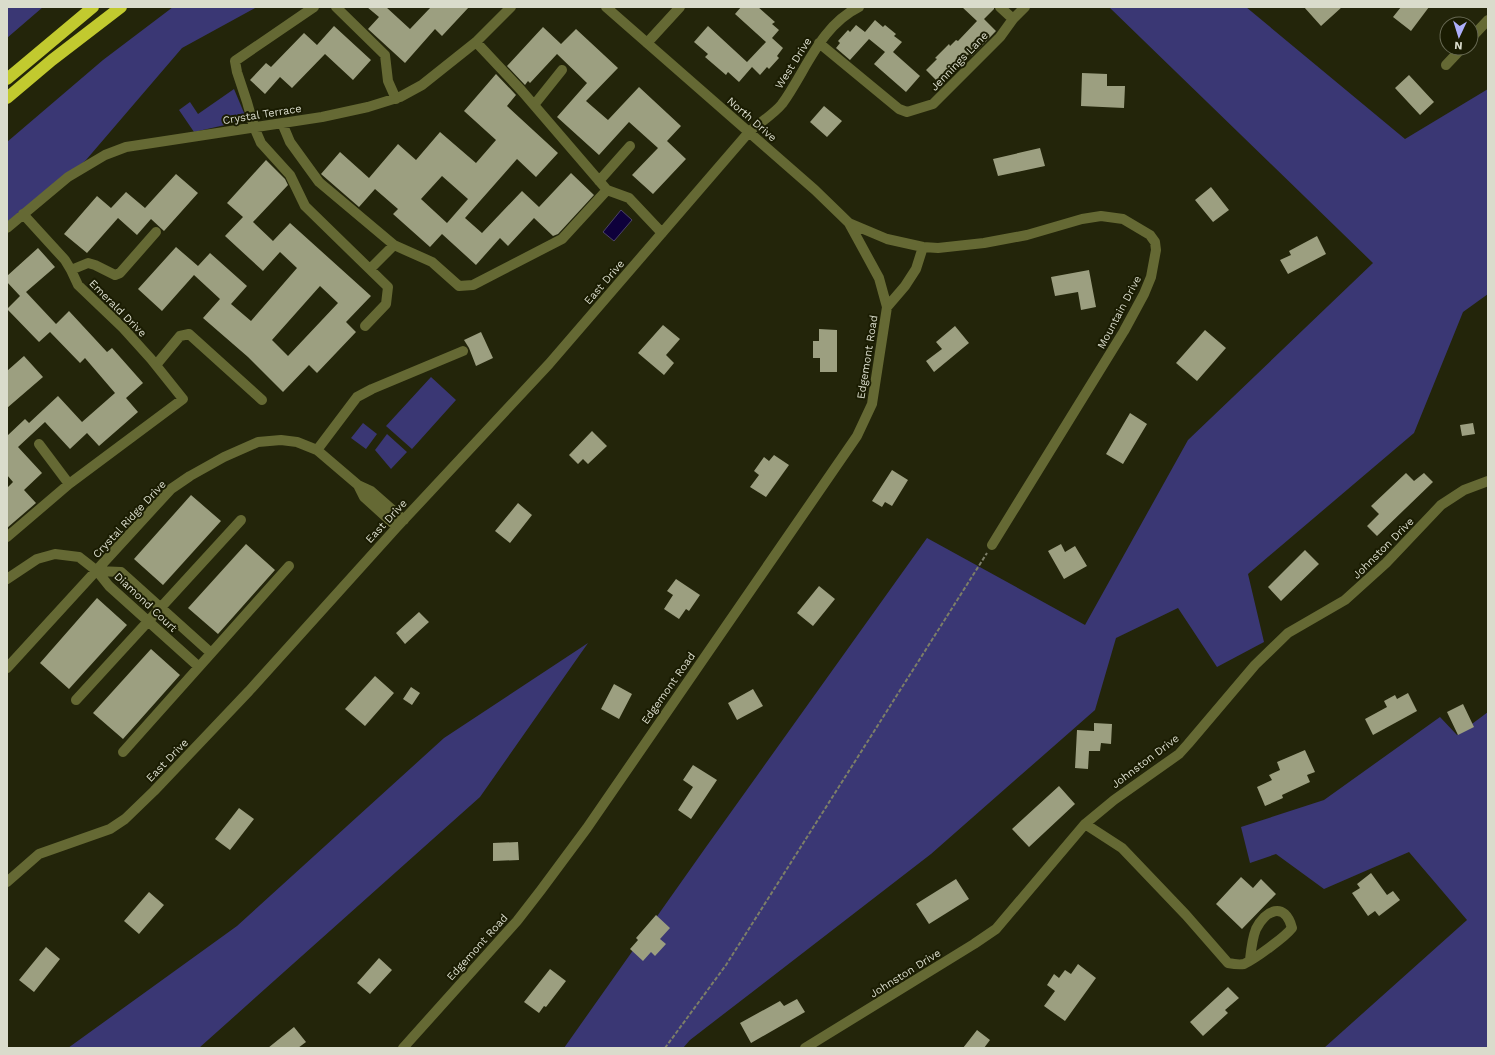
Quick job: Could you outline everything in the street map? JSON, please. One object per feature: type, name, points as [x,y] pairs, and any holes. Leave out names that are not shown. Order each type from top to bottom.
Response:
[{"type":"highway","points":[[7,79],[93,7]]},
{"type":"highway","points":[[7,98],[52,60],[120,7]]},
{"type":"street","points":[[314,7],[235,61],[254,127],[261,143],[290,175],[305,206],[388,287],[386,304],[365,326]]},
{"type":"street","points":[[336,7],[385,55],[388,81],[396,98]]},
{"type":"street","name":"Crystal Terrace","points":[[23,214],[80,169],[105,155],[126,147],[322,117],[368,107],[396,98],[422,85],[476,42],[511,7]]},
{"type":"street","name":"North Drive","points":[[606,7],[815,190],[849,223],[887,239]]},
{"type":"street","points":[[647,43],[680,7]]},
{"type":"street","name":"West Drive","points":[[749,132],[781,106],[807,66],[819,43],[831,27],[848,12],[859,7]]},
{"type":"street","points":[[1000,7],[1013,19],[1025,7]]},
{"type":"street","name":"Jennings Lane","points":[[819,43],[899,109],[906,112],[933,104],[1000,37],[1013,19]]},
{"type":"street","points":[[1479,30],[1488,20]]},
{"type":"street","points":[[476,42],[534,105],[607,190],[629,198],[662,233]]},
{"type":"street","points":[[1446,65],[1454,56]]},
{"type":"street","points":[[534,105],[562,70]]},
{"type":"street","points":[[282,123],[290,142],[319,182],[394,246],[432,262],[459,286],[473,285],[562,239],[607,190]]},
{"type":"street","name":"East Drive","points":[[7,882],[39,854],[110,829],[125,819],[154,791],[249,691],[400,523],[549,364],[749,132]]},
{"type":"street","points":[[599,180],[630,146]]},
{"type":"street","points":[[7,228],[23,214]]},
{"type":"street","name":"Emerald Drive","points":[[23,214],[65,260],[78,285],[123,328],[156,365],[183,399],[69,484]]},
{"type":"street","name":"Mountain Drive","points":[[887,239],[923,247],[938,248],[984,243],[1027,235],[1082,219],[1101,216],[1124,219],[1150,235],[1155,242],[1156,250],[1151,277],[1131,319],[992,545]]},
{"type":"street","name":"Edgemont Road","points":[[403,1048],[517,921],[587,828],[856,436],[872,404],[887,307],[879,278],[849,223]]},
{"type":"street","points":[[71,270],[88,263],[115,275],[120,273],[156,232]]},
{"type":"street","points":[[370,269],[394,246]]},
{"type":"street","name":"Edgemont Road","points":[[887,307],[905,286],[916,269],[923,247]]},
{"type":"street","points":[[156,365],[180,336],[189,334],[262,400]]},
{"type":"street","points":[[317,450],[357,397],[372,389],[463,351]]},
{"type":"street","name":"Crystal Ridge Drive","points":[[7,668],[171,489],[190,476],[224,457],[258,442],[281,440],[297,442],[317,450],[358,485],[364,497],[400,523]]},
{"type":"street","points":[[7,536],[69,484],[39,444]]},
{"type":"street","name":"Johnston Drive","points":[[805,1048],[974,944],[996,928],[1085,824],[1114,800],[1179,754],[1255,665],[1288,633],[1352,595],[1386,563],[1441,505],[1464,490],[1488,481]]},
{"type":"street","points":[[76,700],[241,520]]},
{"type":"street","points":[[7,579],[37,558],[55,554],[79,557],[96,571]]},
{"type":"street","points":[[123,752],[289,566]]},
{"type":"street","name":"Diamond Court","points":[[96,571],[121,572],[211,653]]},
{"type":"street","name":"Diamond Court","points":[[96,571],[108,586],[198,667]]},
{"type":"street","points":[[1085,824],[1122,848],[1186,914],[1228,962],[1233,964],[1243,964],[1250,960],[1287,934],[1292,928],[1286,914],[1280,910],[1274,911],[1262,920],[1254,936],[1250,960]]},
{"type":"path","points":[[665,1048],[726,965],[992,545]]},
{"type":"shaded area","points":[[7,7],[43,7],[7,38]]},
{"type":"shaded area","points":[[173,7],[257,7],[182,48],[86,160],[7,228],[7,142],[103,60]]},
{"type":"shaded area","points":[[1109,7],[1246,7],[1405,139],[1488,89],[1488,294],[1463,312],[1414,433],[1248,574],[1264,642],[1217,667],[1178,608],[1116,638],[1095,710],[931,854],[690,1040],[683,1048],[564,1048],[927,538],[1085,625],[1188,440],[1373,263]]},
{"type":"shaded area","points":[[234,89],[247,120],[194,132],[179,110],[190,102],[198,114]]},
{"type":"shaded area","points":[[621,210],[632,220],[614,241],[603,232]]},
{"type":"shaded area","points":[[431,377],[456,400],[412,449],[386,426]]},
{"type":"shaded area","points":[[363,423],[377,434],[366,449],[351,438]]},
{"type":"shaded area","points":[[387,434],[407,452],[391,469],[375,450]]},
{"type":"shaded area","points":[[588,643],[480,797],[199,1048],[68,1048],[237,926],[444,738]]},
{"type":"shaded area","points":[[1488,712],[1488,1048],[1324,1048],[1467,920],[1409,852],[1324,889],[1276,854],[1250,863],[1241,827],[1324,800],[1440,717],[1457,735]]},
{"type":"building","points":[[367,7],[386,7],[410,29],[431,7],[469,7],[442,36],[435,29],[405,63],[368,29],[379,17]]},
{"type":"building","points":[[741,7],[758,7],[775,22],[772,24],[779,30],[772,38],[783,48],[777,56],[779,58],[769,69],[767,67],[760,75],[752,67],[739,82],[728,72],[726,75],[705,57],[708,54],[694,42],[708,26],[747,62],[766,42],[735,14]]},
{"type":"building","points":[[962,7],[994,7],[994,9],[984,19],[996,31],[972,56],[969,54],[940,84],[926,70],[937,59],[935,58],[949,44],[950,46],[956,40],[958,41],[977,21]]},
{"type":"building","points":[[1304,7],[1342,7],[1321,26]]},
{"type":"building","points":[[1401,7],[1429,7],[1411,31],[1393,17]]},
{"type":"building","points":[[875,20],[883,27],[885,25],[896,34],[894,36],[902,42],[893,52],[920,76],[906,92],[874,64],[885,52],[869,39],[850,60],[836,48],[840,43],[838,41],[848,30],[850,32],[856,25],[865,32]]},
{"type":"building","points":[[334,26],[371,60],[353,80],[325,54],[292,88],[280,77],[265,94],[250,80],[266,63],[271,67],[304,33],[317,45]]},
{"type":"building","points":[[543,27],[561,44],[576,29],[618,68],[586,101],[608,120],[639,87],[681,126],[667,141],[686,159],[653,194],[632,175],[658,148],[629,122],[599,155],[557,117],[587,83],[557,54],[530,83],[528,81],[525,85],[507,66]]},
{"type":"building","points":[[1082,73],[1107,74],[1107,86],[1125,86],[1124,108],[1081,106]]},
{"type":"building","points":[[496,74],[516,95],[507,106],[558,153],[536,177],[517,159],[465,218],[482,233],[522,191],[539,207],[571,173],[594,195],[558,234],[553,236],[534,218],[508,246],[500,238],[476,265],[442,234],[430,247],[393,214],[398,209],[375,189],[359,207],[321,174],[340,152],[369,178],[398,144],[416,160],[440,132],[476,163],[496,140],[464,111]],"holes":[[[442,176],[468,199],[447,223],[421,199]]]},
{"type":"building","points":[[1409,75],[1434,102],[1420,115],[1395,88]]},
{"type":"building","points":[[824,106],[842,121],[827,137],[810,122]]},
{"type":"building","points":[[1040,148],[1045,166],[998,176],[993,159]]},
{"type":"building","points":[[266,160],[285,179],[288,185],[253,222],[273,241],[290,223],[371,296],[346,322],[356,332],[317,373],[309,365],[283,392],[248,357],[203,318],[220,299],[194,275],[162,311],[138,289],[176,247],[198,266],[210,253],[247,286],[231,304],[251,321],[297,268],[280,252],[263,271],[225,236],[243,217],[227,203]],"holes":[[[320,286],[338,303],[288,356],[272,340]]]},
{"type":"building","points":[[176,174],[198,193],[164,231],[151,219],[137,235],[118,218],[87,253],[64,234],[97,196],[111,208],[126,192],[145,208]]},
{"type":"building","points":[[1211,187],[1229,210],[1213,222],[1195,200]]},
{"type":"building","points":[[1317,236],[1326,254],[1288,274],[1280,260],[1291,255],[1289,251]]},
{"type":"building","points":[[38,248],[55,267],[26,292],[56,324],[69,311],[107,352],[112,348],[143,383],[126,398],[138,412],[99,446],[87,433],[70,449],[45,422],[18,447],[42,473],[24,490],[36,503],[7,528],[7,488],[13,482],[7,475],[7,436],[25,419],[29,423],[58,396],[82,422],[115,393],[85,358],[80,363],[50,332],[39,342],[7,309],[20,296],[7,282],[7,276]]},
{"type":"building","points":[[1089,270],[1096,307],[1081,310],[1078,292],[1055,296],[1051,277]]},
{"type":"building","points":[[663,325],[680,339],[666,355],[674,363],[664,375],[638,353]]},
{"type":"building","points":[[955,326],[969,343],[934,372],[926,361],[942,349],[936,342]]},
{"type":"building","points":[[819,329],[837,330],[837,372],[820,372],[820,358],[813,358],[813,341],[819,341]]},
{"type":"building","points":[[1205,330],[1226,348],[1197,381],[1176,363]]},
{"type":"building","points":[[481,332],[493,358],[476,366],[464,340]]},
{"type":"building","points":[[24,356],[43,377],[7,408],[7,371]]},
{"type":"building","points":[[1130,413],[1147,424],[1123,464],[1106,454]]},
{"type":"building","points":[[1473,423],[1475,434],[1462,436],[1460,425]]},
{"type":"building","points":[[592,431],[607,446],[588,464],[583,459],[578,464],[569,455]]},
{"type":"building","points":[[774,455],[789,465],[766,497],[750,487],[759,475],[754,471],[764,457],[769,461]]},
{"type":"building","points":[[892,470],[908,480],[892,506],[885,502],[882,507],[872,501]]},
{"type":"building","points":[[1406,473],[1414,481],[1424,473],[1433,482],[1377,536],[1367,526],[1379,514],[1371,506]]},
{"type":"building","points":[[191,495],[221,521],[163,585],[134,559]]},
{"type":"building","points":[[518,503],[532,515],[510,543],[495,531]]},
{"type":"building","points":[[246,544],[275,570],[218,634],[188,608]]},
{"type":"building","points":[[1061,544],[1065,552],[1075,546],[1087,566],[1064,579],[1048,551]]},
{"type":"building","points":[[1305,550],[1319,564],[1281,601],[1268,587]]},
{"type":"building","points":[[676,579],[700,595],[689,611],[686,609],[679,619],[664,609],[673,595],[667,591]]},
{"type":"building","points":[[819,586],[835,599],[813,626],[797,613]]},
{"type":"building","points":[[97,598],[127,625],[69,689],[40,663]]},
{"type":"building","points":[[419,612],[429,622],[405,644],[396,633]]},
{"type":"building","points":[[151,649],[180,675],[123,739],[93,713]]},
{"type":"building","points":[[375,676],[394,693],[365,726],[345,709]]},
{"type":"building","points":[[614,684],[632,694],[619,719],[601,709]]},
{"type":"building","points":[[411,687],[420,693],[412,705],[403,699]]},
{"type":"building","points":[[753,689],[763,706],[737,720],[728,703]]},
{"type":"building","points":[[1408,693],[1417,711],[1373,735],[1365,719],[1387,707],[1384,701],[1395,695],[1397,699]]},
{"type":"building","points":[[1463,704],[1474,727],[1458,735],[1447,712]]},
{"type":"building","points":[[1094,723],[1112,724],[1111,744],[1101,743],[1100,751],[1089,751],[1088,769],[1075,768],[1077,730],[1094,731]]},
{"type":"building","points":[[1305,750],[1315,772],[1307,775],[1310,782],[1282,795],[1283,798],[1265,806],[1257,787],[1272,780],[1269,775],[1280,770],[1277,762]]},
{"type":"building","points":[[693,765],[717,780],[691,819],[678,810],[693,787],[683,780]]},
{"type":"building","points":[[1059,786],[1075,804],[1029,847],[1012,829]]},
{"type":"building","points":[[239,808],[254,819],[230,850],[215,839]]},
{"type":"building","points":[[518,842],[519,860],[493,861],[493,843]]},
{"type":"building","points":[[1371,873],[1387,895],[1393,891],[1400,900],[1379,916],[1375,911],[1368,916],[1352,893],[1360,888],[1357,884]]},
{"type":"building","points":[[1241,877],[1253,888],[1261,879],[1276,894],[1242,929],[1216,904]]},
{"type":"building","points":[[956,879],[969,899],[929,924],[916,904]]},
{"type":"building","points":[[149,892],[164,905],[139,934],[124,921]]},
{"type":"building","points":[[656,915],[670,928],[660,939],[666,944],[655,956],[651,952],[643,961],[630,949],[638,940],[636,938]]},
{"type":"building","points":[[46,947],[60,959],[34,992],[19,980]]},
{"type":"building","points":[[379,958],[392,970],[370,994],[357,983]]},
{"type":"building","points":[[1078,964],[1096,978],[1065,1021],[1044,1006],[1055,991],[1047,985],[1054,974],[1059,978],[1065,970],[1071,974]]},
{"type":"building","points":[[550,969],[566,981],[546,1007],[544,1006],[539,1013],[524,1002]]},
{"type":"building","points":[[1228,987],[1239,998],[1225,1010],[1228,1013],[1203,1036],[1190,1022]]},
{"type":"building","points":[[797,999],[805,1012],[751,1043],[740,1023],[780,1001],[784,1006]]},
{"type":"building","points":[[294,1027],[306,1042],[298,1048],[268,1048]]},
{"type":"building","points":[[977,1030],[990,1040],[984,1048],[963,1048]]}]
